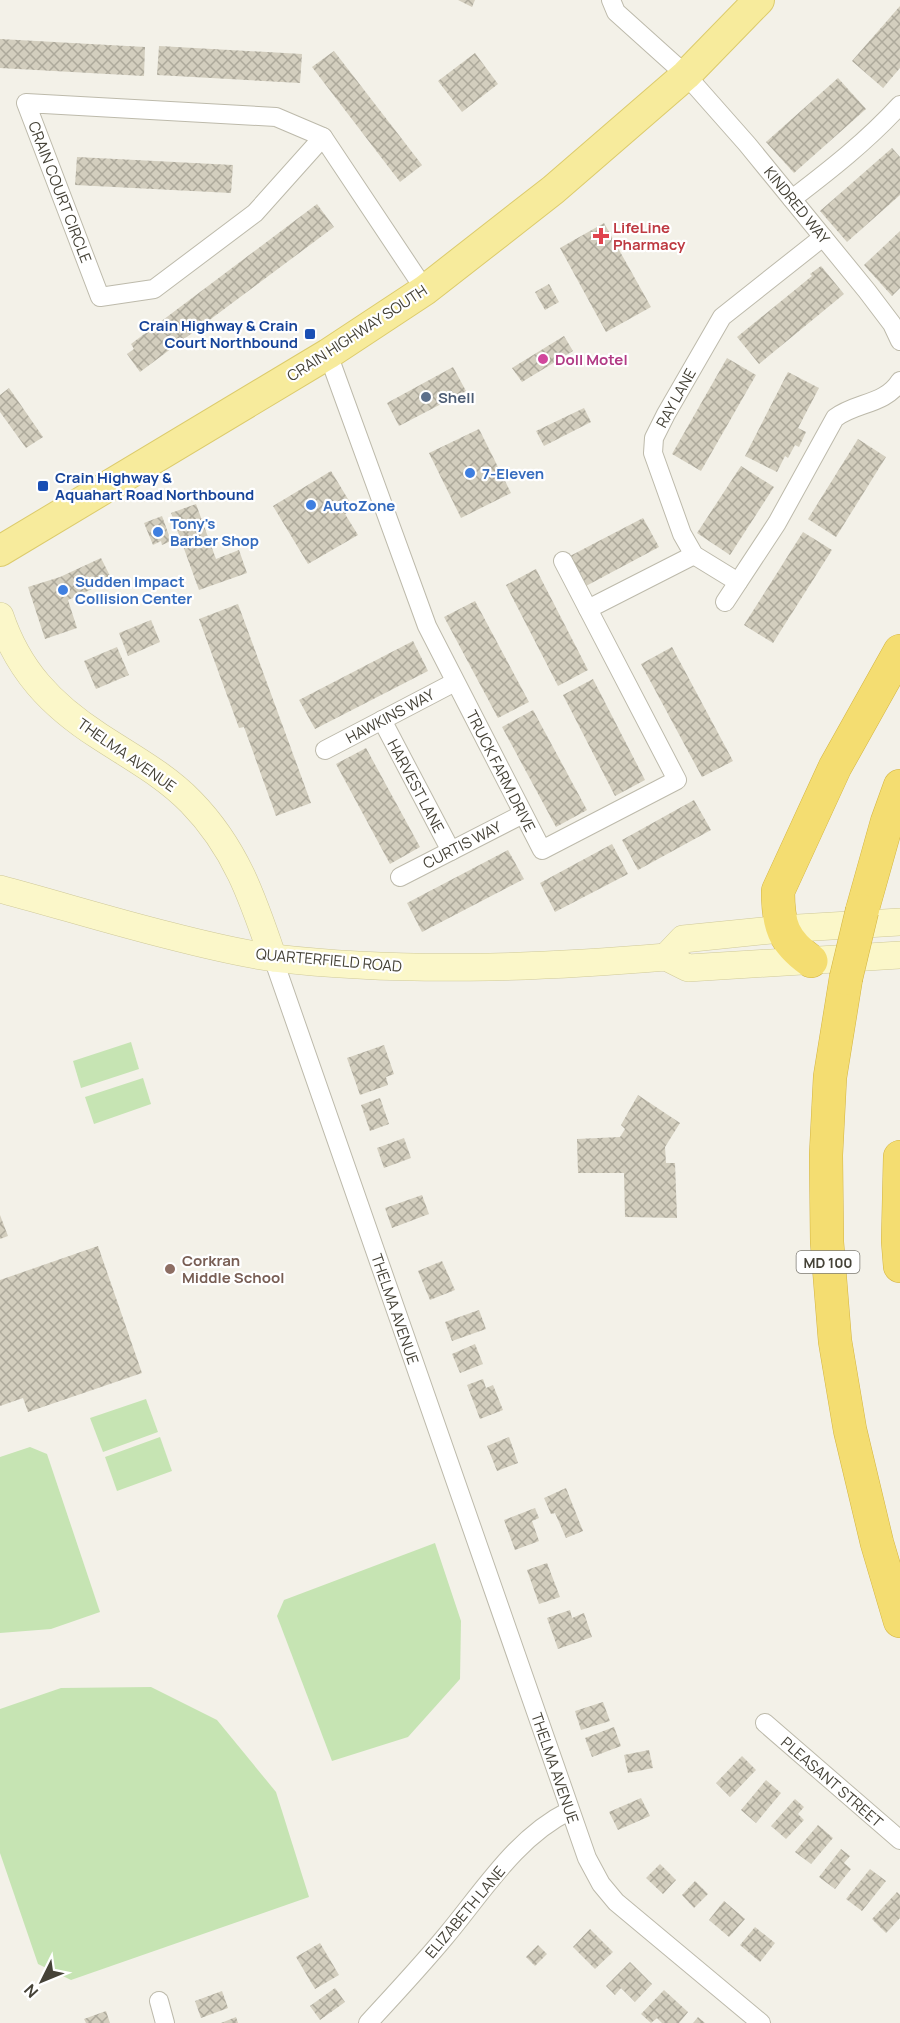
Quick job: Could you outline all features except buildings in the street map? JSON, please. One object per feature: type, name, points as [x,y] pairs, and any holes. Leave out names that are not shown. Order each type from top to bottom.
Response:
[{"type":"highway","points":[[812,961],[799,952],[781,929],[778,891],[835,767],[900,651]]},
{"type":"highway","name":"MD 100","points":[[900,786],[886,822],[846,978],[830,1077],[826,1155],[828,1254],[835,1341],[850,1430],[877,1543],[900,1621]]},
{"type":"highway","points":[[900,1157],[898,1241],[900,1266]]},
{"type":"main road","points":[[686,75],[737,0]]},
{"type":"main road","points":[[686,75],[759,0]]},
{"type":"main road","name":"CRAIN HIGHWAY SOUTH","points":[[0,550],[328,354],[424,290],[554,190],[686,75]]},
{"type":"main road","name":"THELMA AVENUE","points":[[0,616],[12,646],[39,687],[81,724],[175,787],[215,828],[237,864],[253,900],[273,958]]},
{"type":"main road","name":"QUARTERFIELD ROAD","points":[[0,889],[192,942],[273,958],[449,968],[526,967],[666,957],[687,968],[900,955]]},
{"type":"main road","points":[[666,957],[683,939],[781,929],[900,922]]},
{"type":"street","name":"KINDRED WAY","points":[[611,0],[616,12],[686,75],[747,144],[896,321],[900,342]]},
{"type":"street","name":"CRAIN COURT CIRCLE","points":[[26,103],[276,117],[324,137],[255,213],[154,289],[100,297],[26,103]]},
{"type":"street","points":[[792,199],[853,151],[900,105]]},
{"type":"street","points":[[324,137],[424,290]]},
{"type":"street","name":"RAY LANE","points":[[694,555],[682,534],[653,453],[654,438],[671,404],[722,317],[823,237]]},
{"type":"street","name":"TRUCK FARM DRIVE","points":[[328,354],[427,626],[542,850],[677,780],[563,561]]},
{"type":"street","points":[[725,602],[792,497],[836,418],[851,409],[887,395],[900,381]]},
{"type":"street","points":[[588,609],[694,555],[738,582]]},
{"type":"street","name":"HAWKINS WAY","points":[[325,750],[455,682]]},
{"type":"street","name":"HARVEST LANE","points":[[382,720],[451,851]]},
{"type":"street","name":"CURTIS WAY","points":[[400,877],[523,814]]},
{"type":"street","name":"THELMA AVENUE","points":[[273,958],[587,1858],[600,1884],[629,1914],[761,2023]]},
{"type":"street","name":"PLEASANT STREET","points":[[765,1723],[900,1840]]},
{"type":"street","name":"ELIZABETH LANE","points":[[368,2023],[444,1939],[516,1853],[544,1825],[569,1811]]},
{"type":"street","points":[[159,2001],[165,2023]]},
{"type":"green space","points":[[131,1042],[139,1069],[81,1088],[73,1061]]},
{"type":"green space","points":[[143,1078],[151,1104],[94,1124],[85,1097]]},
{"type":"green space","points":[[146,1399],[158,1432],[103,1452],[90,1418]]},
{"type":"green space","points":[[160,1437],[172,1471],[117,1491],[105,1457]]},
{"type":"green space","points":[[30,1447],[47,1454],[100,1612],[51,1629],[0,1633],[0,1457]]},
{"type":"green space","points":[[435,1543],[461,1621],[460,1679],[408,1737],[332,1761],[277,1616],[284,1600]]},
{"type":"green space","points":[[151,1687],[217,1720],[276,1792],[309,1897],[71,1980],[38,1964],[0,1853],[0,1709],[61,1688]]},
{"type":"place","name":"LifeLine Pharmacy","points":[[601,236]]},
{"type":"place","name":"Crain Highway & Crain Court Northbound","points":[[310,334]]},
{"type":"place","name":"Doll Motel","points":[[543,359]]},
{"type":"place","name":"Shell","points":[[426,397]]},
{"type":"place","name":"7-Eleven","points":[[470,473]]},
{"type":"place","name":"Crain Highway & Aquahart Road Northbound","points":[[43,486]]},
{"type":"place","name":"AutoZone","points":[[311,505]]},
{"type":"place","name":"Tony's Barber Shop","points":[[158,532]]},
{"type":"place","name":"Sudden Impact Collision Center","points":[[63,590]]},
{"type":"place","name":"Corkran Middle School","points":[[170,1269]]}]
